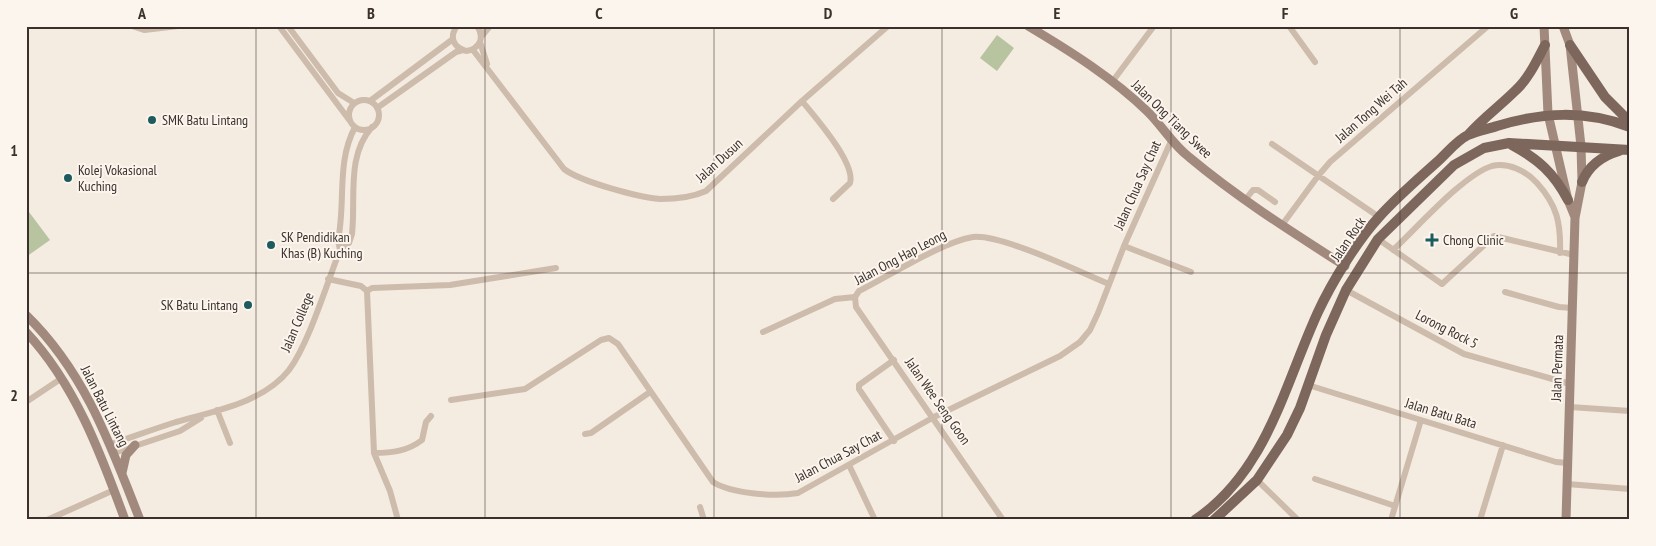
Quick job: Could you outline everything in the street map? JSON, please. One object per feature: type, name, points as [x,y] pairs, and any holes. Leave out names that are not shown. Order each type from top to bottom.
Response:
[{"type":"main road","name":"Jalan Ong Tiang Swee","points":[[1028,26],[1112,82],[1149,114],[1187,156],[1245,200],[1345,266]]},
{"type":"main road","points":[[1544,26],[1548,114],[1568,200],[1575,218]]},
{"type":"main road","points":[[1564,26],[1570,45],[1576,114],[1581,146],[1582,182]]},
{"type":"main road","points":[[1467,135],[1487,114],[1516,90],[1532,68],[1545,44]]},
{"type":"main road","points":[[1570,45],[1605,97],[1630,122]]},
{"type":"main road","name":"Jalan Rock","points":[[1195,520],[1227,491],[1252,463],[1274,421],[1319,311],[1345,266],[1379,217],[1467,135],[1548,114],[1576,114],[1609,119],[1630,127]]},
{"type":"main road","points":[[1509,143],[1532,156],[1550,171],[1568,200]]},
{"type":"main road","name":"Jalan Rock","points":[[1214,520],[1236,502],[1257,480],[1287,435],[1346,290],[1378,239],[1454,165],[1484,148],[1509,143],[1627,149]]},
{"type":"main road","points":[[1575,218],[1582,182],[1586,172],[1610,153],[1627,149]]},
{"type":"main road","name":"Jalan Permata","points":[[1566,520],[1575,218]]},
{"type":"main road","name":"Jalan Batu Lintang","points":[[26,316],[51,341],[84,388],[140,520]]},
{"type":"main road","name":"Jalan Batu Lintang","points":[[26,332],[41,348],[62,378],[83,418],[125,520]]},
{"type":"main road","points":[[83,418],[110,449],[109,478]]},
{"type":"main road","points":[[122,474],[126,455],[136,445]]},
{"type":"street","points":[[132,26],[144,30],[178,26]]},
{"type":"street","points":[[279,26],[353,124],[364,130],[372,127],[378,118],[376,108],[370,101],[362,100],[354,103],[350,110],[353,124],[343,162],[338,240],[340,250]]},
{"type":"street","points":[[288,26],[338,93],[354,103]]},
{"type":"street","points":[[477,26],[490,72]]},
{"type":"street","points":[[376,108],[456,52],[472,50],[490,26]]},
{"type":"street","name":"Jalan Dusun","points":[[472,50],[564,169],[578,178],[660,199],[685,197],[706,191],[802,101],[888,26]]},
{"type":"street","points":[[1112,82],[1154,26]]},
{"type":"street","points":[[1289,26],[1315,62]]},
{"type":"street","name":"Jalan Tong Wei Tah","points":[[1282,225],[1318,176],[1380,118],[1488,26]]},
{"type":"street","points":[[454,28],[453,39],[456,46],[463,50]]},
{"type":"street","points":[[370,101],[453,39]]},
{"type":"street","points":[[802,101],[838,148],[850,172],[850,183],[833,199]]},
{"type":"street","name":"Jalan College","points":[[110,449],[177,422],[206,415],[263,393],[290,369],[303,343],[340,250],[349,243],[352,234],[356,151],[362,138],[372,127]]},
{"type":"street","name":"Jalan Chua Say Chat","points":[[451,400],[525,389],[601,340],[609,338],[618,344],[714,482],[720,486],[787,495],[798,493],[934,417],[1060,356],[1080,342],[1090,330],[1124,246],[1172,139]]},
{"type":"street","points":[[1272,144],[1379,217]]},
{"type":"street","points":[[1393,250],[1469,179],[1494,166],[1512,166],[1532,177],[1549,196],[1561,233],[1560,253]]},
{"type":"street","points":[[1245,200],[1253,190],[1258,190],[1275,202]]},
{"type":"street","points":[[1378,239],[1442,284],[1494,236],[1574,255]]},
{"type":"street","name":"Jalan Ong Hap Leong","points":[[763,332],[835,299],[855,297],[859,291],[937,250],[958,240],[975,237],[994,239],[1013,245],[1110,284]]},
{"type":"street","points":[[1124,246],[1192,272]]},
{"type":"street","points":[[367,291],[372,288],[450,285],[556,268]]},
{"type":"street","points":[[328,279],[361,286],[367,291],[374,453],[390,491],[398,520]]},
{"type":"street","name":"Lorong Rock 5","points":[[1346,290],[1464,354],[1570,384]]},
{"type":"street","points":[[1505,292],[1559,307],[1572,308]]},
{"type":"street","name":"Jalan Wee Seng Goon","points":[[855,297],[856,307],[934,417],[1003,520]]},
{"type":"street","points":[[894,360],[859,385],[859,389],[894,441]]},
{"type":"street","points":[[26,402],[62,378]]},
{"type":"street","name":"Jalan Batu Bata","points":[[1308,385],[1556,462],[1568,463]]},
{"type":"street","points":[[585,434],[591,432],[650,392]]},
{"type":"street","points":[[1570,408],[1630,411]]},
{"type":"street","points":[[217,410],[230,443]]},
{"type":"street","points":[[110,449],[136,445],[180,431],[206,415]]},
{"type":"street","points":[[374,453],[406,449],[416,445],[422,440],[426,422],[431,416]]},
{"type":"street","points":[[1391,520],[1421,420]]},
{"type":"street","points":[[177,422],[182,426],[180,431]]},
{"type":"street","points":[[1480,520],[1503,445]]},
{"type":"street","points":[[849,465],[875,520]]},
{"type":"street","points":[[1315,479],[1395,506]]},
{"type":"street","points":[[1257,480],[1298,520]]},
{"type":"street","points":[[1567,484],[1630,488]]},
{"type":"street","points":[[47,520],[114,490]]},
{"type":"street","points":[[700,507],[704,520]]},
{"type":"green space","points":[[997,35],[1014,48],[997,71],[980,58]]},
{"type":"green space","points":[[26,208],[50,240],[26,257]]},
{"type":"place","name":"SMK Batu Lintang","points":[[152,120]]},
{"type":"place","name":"Kolej Vokasional Kuching","points":[[68,178]]},
{"type":"place","name":"Chong Clinic","points":[[1432,240]]},
{"type":"place","name":"SK Pendidikan Khas (B) Kuching","points":[[271,245]]},
{"type":"place","name":"SK Batu Lintang","points":[[248,305]]}]
